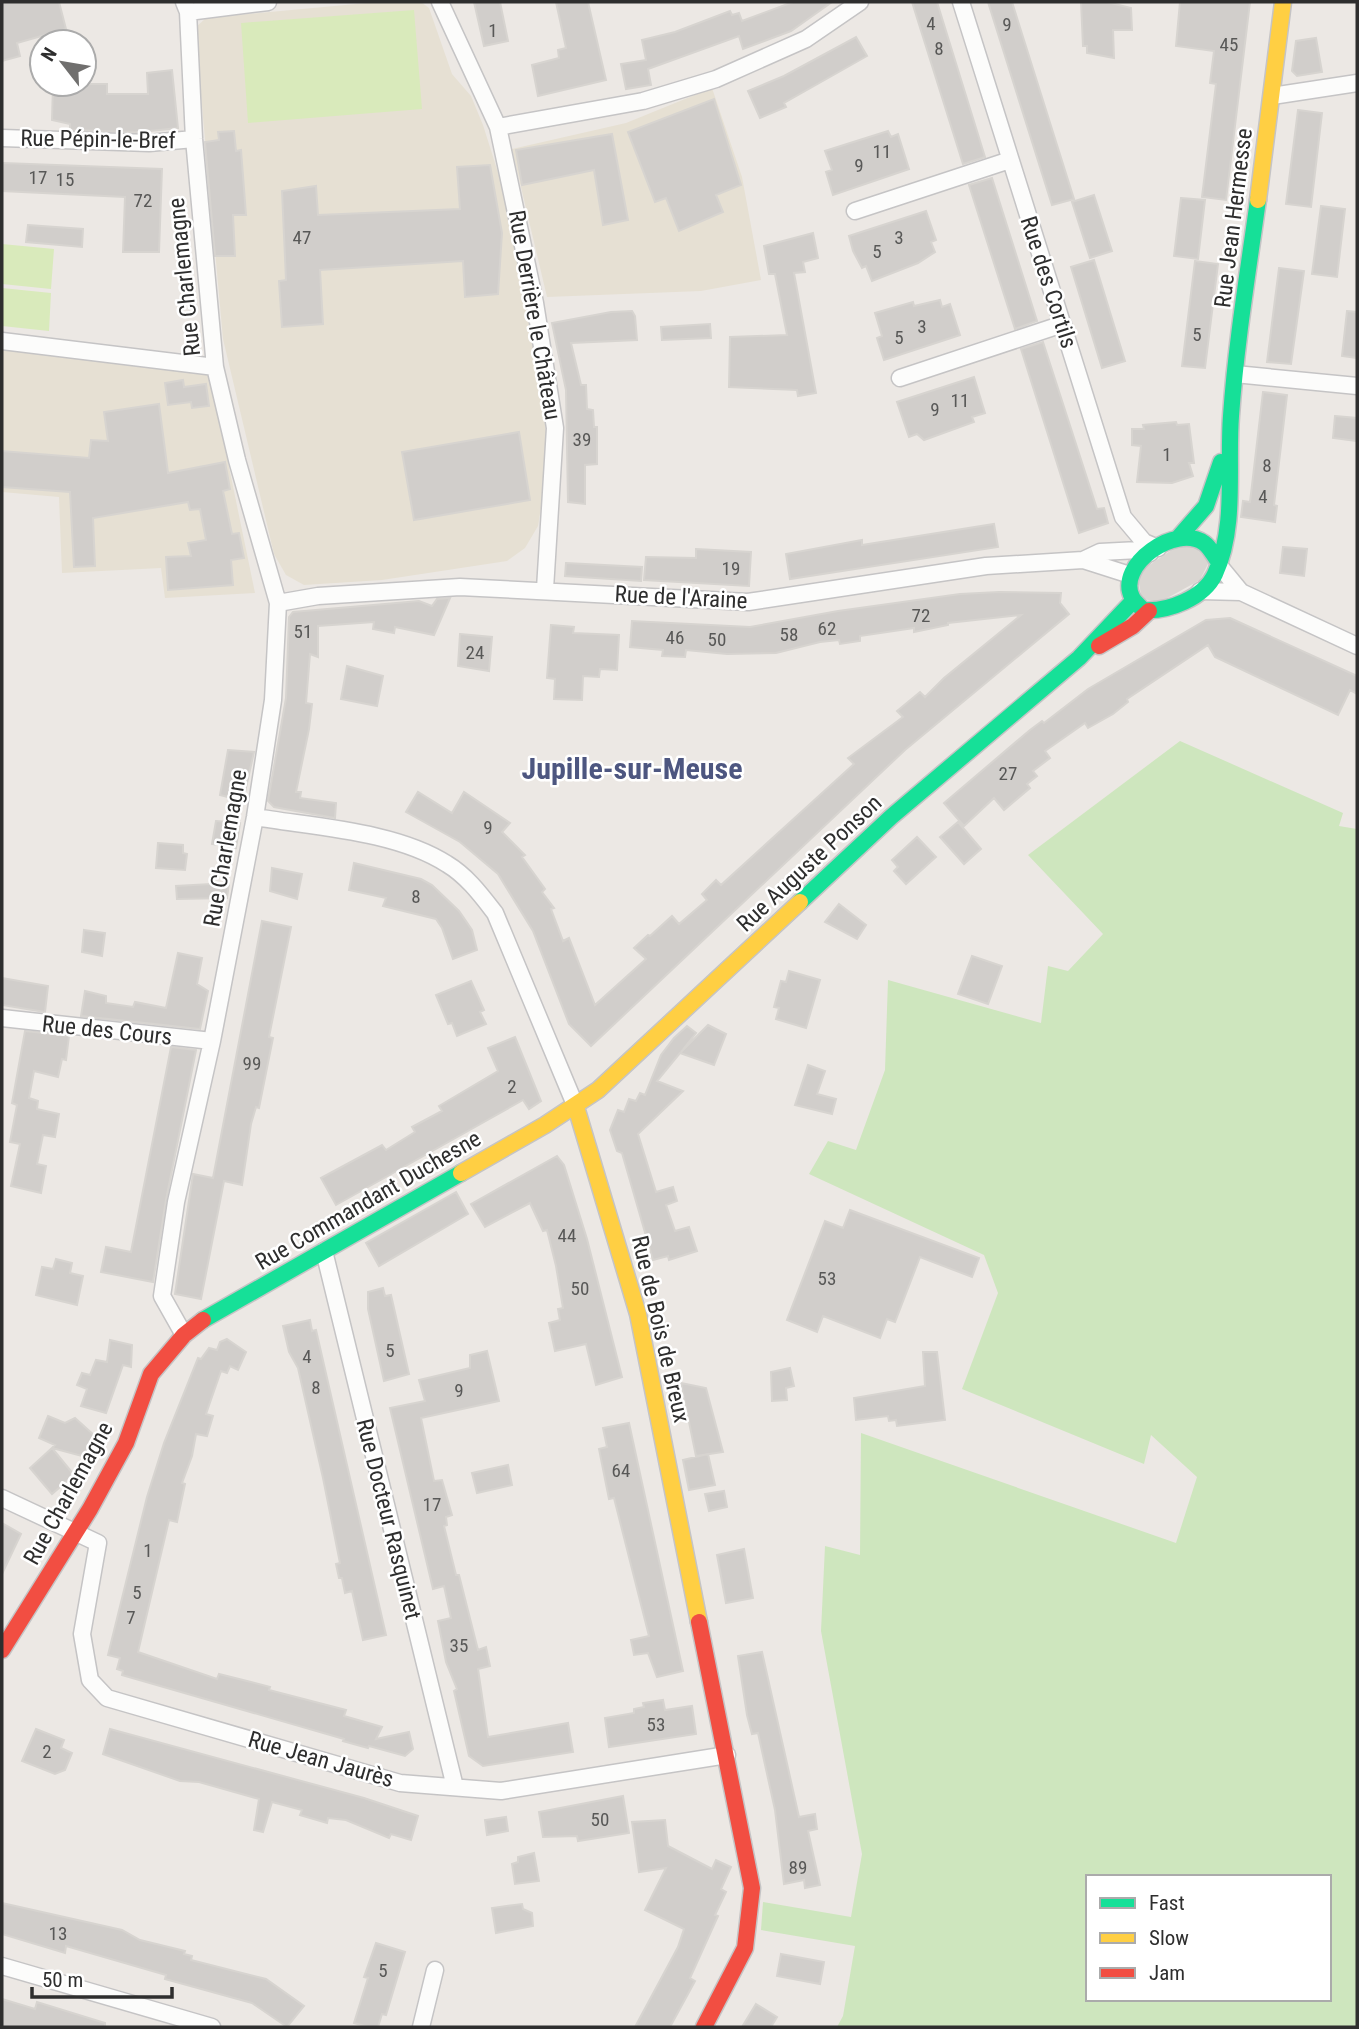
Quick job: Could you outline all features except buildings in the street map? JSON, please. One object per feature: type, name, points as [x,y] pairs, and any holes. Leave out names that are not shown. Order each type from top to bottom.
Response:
[{"type":"street","points":[[186,7],[268,2]]},
{"type":"street","name":"Rue Derrière le Château","points":[[440,2],[498,127],[537,315],[555,428],[545,589]]},
{"type":"street","points":[[498,127],[643,101],[716,79],[806,39],[860,2]]},
{"type":"street","name":"Rue des Cortils","points":[[961,2],[1123,517],[1154,551]]},
{"type":"street","name":"Rue Jean Hermesse","points":[[1218,563],[1230,474],[1228,439],[1283,2]]},
{"type":"street","name":"Rue Charlemagne","points":[[2,1650],[126,1443],[151,1374],[184,1335],[162,1296],[176,1202],[212,1041],[255,817],[273,695],[278,603],[237,460],[215,367],[194,139],[186,7]]},
{"type":"street","points":[[1272,96],[1357,83]]},
{"type":"street","name":"Rue Pépin-le-Bref","points":[[2,138],[149,143],[194,139]]},
{"type":"street","points":[[855,211],[1010,160]]},
{"type":"street","points":[[901,378],[1063,324]]},
{"type":"street","points":[[2,341],[215,367]]},
{"type":"street","points":[[1236,374],[1357,386]]},
{"type":"street","name":"Rue Jean Hermesse","points":[[1179,537],[1206,506],[1228,439]]},
{"type":"street","points":[[1218,563],[1210,582],[1200,591],[1163,610],[1149,611],[1133,601],[1128,589],[1130,575],[1154,551],[1179,537],[1193,536],[1207,542],[1218,563],[1241,592]]},
{"type":"street","points":[[1083,560],[1100,552],[1154,551]]},
{"type":"street","points":[[1083,560],[1130,575]]},
{"type":"street","name":"Rue de l'Araine","points":[[278,603],[318,596],[460,587],[545,589],[748,602],[986,566],[1083,560]]},
{"type":"street","points":[[1200,591],[1241,592],[1357,646]]},
{"type":"street","name":"Rue Auguste Ponson","points":[[576,1107],[598,1090],[891,817],[1079,658],[1133,601]]},
{"type":"street","name":"Rue Auguste Ponson","points":[[1079,658],[1133,626],[1149,611]]},
{"type":"street","name":"Rue de Bois de Breux","points":[[255,817],[420,848],[449,864],[474,886],[495,914],[576,1107],[638,1314],[752,1888],[745,1948],[704,2027]]},
{"type":"street","name":"Rue des Cours","points":[[2,1018],[212,1041]]},
{"type":"street","name":"Rue Commandant Duchesne","points":[[184,1335],[204,1319],[576,1107]]},
{"type":"street","name":"Rue Docteur Rasquinet","points":[[324,1251],[455,1787]]},
{"type":"street","points":[[2,1498],[75,1531]]},
{"type":"street","name":"Rue Jean Jaurès","points":[[75,1531],[98,1543],[82,1634],[90,1680],[107,1698],[400,1783],[501,1791],[727,1755]]},
{"type":"street","points":[[2,1966],[177,2022],[212,2027]]},
{"type":"street","points":[[421,2027],[435,1970]]},
{"type":"shaded area","points":[[377,2],[421,2],[429,8],[452,74],[471,96],[483,125],[518,236],[546,432],[546,477],[538,526],[525,548],[507,561],[382,580],[304,585],[286,575],[274,554],[223,339],[195,28],[206,18]]},
{"type":"shaded area","points":[[712,88],[742,177],[761,280],[701,291],[547,297],[512,149],[626,123]]},
{"type":"shaded area","points":[[2,344],[210,375],[255,593],[165,598],[161,568],[62,573],[59,497],[2,492]]},
{"type":"shaded area","points":[[1192,544],[1209,562],[1200,580],[1160,602],[1142,599],[1138,579],[1148,566],[1176,547]]},
{"type":"green space","points":[[414,10],[422,109],[248,123],[241,23]]},
{"type":"green space","points":[[2,244],[54,249],[51,289],[2,284]]},
{"type":"green space","points":[[2,288],[51,293],[49,331],[2,326]]},
{"type":"green space","points":[[1180,741],[1343,813],[1339,826],[1357,829],[1357,2027],[837,2027],[843,2016],[855,1946],[761,1930],[763,1902],[851,1917],[862,1854],[821,1631],[825,1546],[860,1555],[861,1433],[1176,1543],[1197,1477],[1151,1435],[1144,1464],[962,1389],[998,1293],[984,1255],[809,1174],[828,1141],[856,1150],[885,1070],[888,980],[1041,1023],[1048,966],[1068,971],[1103,934],[1028,855]]},
{"type":"traffic: fast","points":[[1218,561],[1204,543],[1192,538],[1165,543],[1152,550],[1133,572],[1129,585],[1132,597],[1143,610],[1163,609],[1184,602],[1210,583],[1222,555],[1229,516],[1230,435],[1236,362],[1258,200]]},
{"type":"traffic: fast","points":[[1179,537],[1206,506],[1221,462]]},
{"type":"traffic: fast","points":[[800,902],[891,817],[1079,658],[1133,601]]},
{"type":"traffic: fast","points":[[203,1320],[461,1173]]},
{"type":"traffic: slow","points":[[1258,200],[1283,2]]},
{"type":"traffic: slow","points":[[461,1173],[545,1125],[598,1090],[800,902]]},
{"type":"traffic: slow","points":[[576,1107],[638,1314],[699,1622]]},
{"type":"traffic: jam","points":[[1099,646],[1133,626],[1149,611]]},
{"type":"traffic: jam","points":[[2,1650],[90,1509],[126,1443],[151,1374],[184,1335],[203,1320]]},
{"type":"traffic: jam","points":[[699,1622],[752,1888],[745,1948],[704,2027]]},
{"type":"district","name":"Jupille-sur-Meuse","points":[[632,769]]}]
